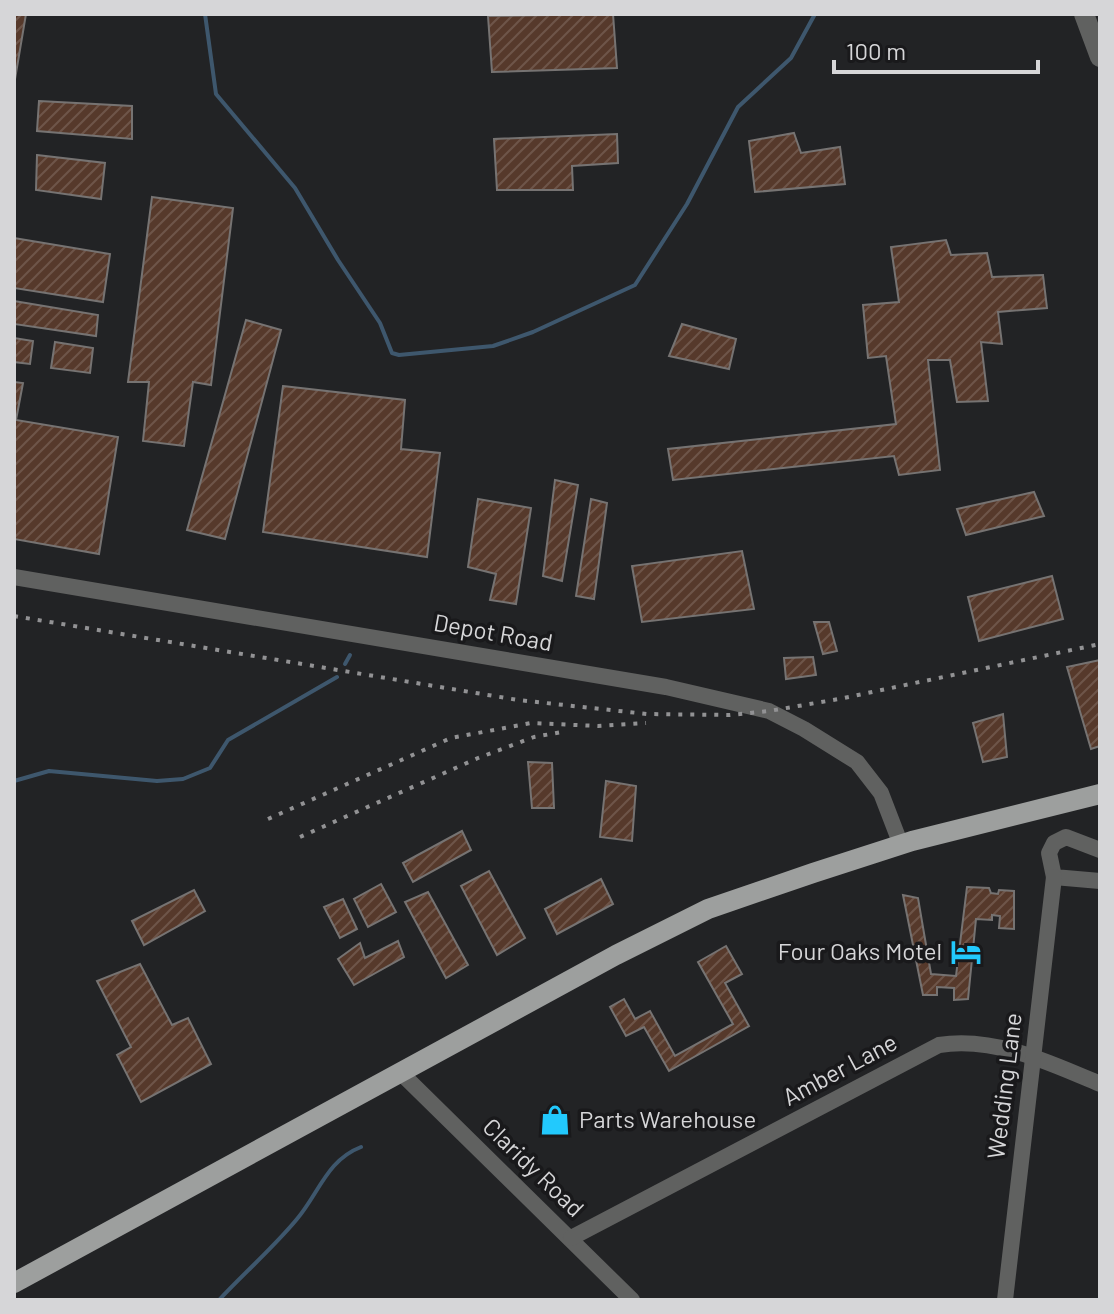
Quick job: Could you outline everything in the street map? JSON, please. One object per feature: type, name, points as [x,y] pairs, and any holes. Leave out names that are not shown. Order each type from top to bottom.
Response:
[{"type":"main road","points":[[14,1283],[616,955],[708,909],[901,845],[1100,794]]},
{"type":"street","points":[[1084,14],[1100,57]]},
{"type":"street","name":"Depot Road","points":[[14,577],[666,687],[769,711],[857,762],[881,793],[901,845]]},
{"type":"street","name":"Wedding Lane","points":[[1005,1300],[1054,877],[1049,853],[1054,843],[1066,837],[1100,850]]},
{"type":"street","points":[[1054,877],[1100,881]]},
{"type":"street","name":"Amber Lane","points":[[571,1238],[939,1045],[960,1042],[1032,1056],[1100,1084]]},
{"type":"street","name":"Claridy Road","points":[[400,1072],[632,1300]]},
{"type":"building","points":[[14,14],[26,14],[14,85]]},
{"type":"building","points":[[613,14],[617,68],[492,72],[488,16]]},
{"type":"building","points":[[39,101],[132,106],[132,139],[37,131]]},
{"type":"building","points":[[794,133],[801,153],[840,147],[845,184],[755,192],[749,141]]},
{"type":"building","points":[[617,134],[618,163],[572,166],[573,190],[497,190],[494,139]]},
{"type":"building","points":[[37,155],[105,163],[101,199],[36,190]]},
{"type":"building","points":[[152,197],[233,208],[211,385],[193,382],[184,446],[143,441],[149,382],[128,382]]},
{"type":"building","points":[[14,238],[110,254],[103,302],[14,288]]},
{"type":"building","points":[[946,240],[951,255],[987,253],[992,277],[1043,275],[1047,308],[998,312],[1002,344],[981,342],[988,401],[957,402],[950,360],[928,360],[940,470],[899,475],[894,456],[673,480],[668,449],[896,424],[886,356],[868,358],[863,305],[899,302],[891,247]]},
{"type":"building","points":[[14,301],[98,315],[96,336],[14,324]]},
{"type":"building","points":[[246,320],[281,330],[225,539],[187,530]]},
{"type":"building","points":[[682,324],[736,339],[729,369],[669,356]]},
{"type":"building","points":[[14,338],[33,341],[30,364],[14,362]]},
{"type":"building","points":[[55,342],[93,348],[90,373],[51,368]]},
{"type":"building","points":[[14,382],[23,383],[16,420],[118,437],[99,554],[14,539]]},
{"type":"building","points":[[283,386],[405,400],[401,449],[440,453],[427,557],[263,532]]},
{"type":"building","points":[[555,480],[578,485],[562,581],[543,576]]},
{"type":"building","points":[[1034,492],[1044,516],[966,535],[957,509]]},
{"type":"building","points":[[478,499],[531,508],[516,604],[490,600],[496,574],[468,567]]},
{"type":"building","points":[[591,499],[607,503],[594,599],[576,596]]},
{"type":"building","points":[[742,551],[754,609],[642,622],[632,566]]},
{"type":"building","points":[[1052,576],[1063,619],[979,641],[968,597]]},
{"type":"building","points":[[814,622],[829,622],[837,651],[823,654]]},
{"type":"building","points":[[813,657],[816,675],[786,679],[784,658]]},
{"type":"building","points":[[1100,660],[1100,746],[1091,749],[1067,667]]},
{"type":"building","points":[[1003,714],[1007,757],[983,762],[973,723]]},
{"type":"building","points":[[528,762],[552,763],[554,808],[532,808]]},
{"type":"building","points":[[606,781],[636,786],[632,841],[600,837]]},
{"type":"building","points":[[462,831],[471,850],[413,882],[403,863]]},
{"type":"building","points":[[489,871],[525,938],[497,955],[461,886]]},
{"type":"building","points":[[601,879],[613,904],[557,934],[545,909]]},
{"type":"building","points":[[381,884],[396,912],[368,927],[354,899]]},
{"type":"building","name":"Four Oaks Motel","points":[[967,887],[989,888],[991,893],[998,894],[999,890],[1014,891],[1014,929],[999,928],[1000,916],[992,915],[992,920],[976,919],[968,999],[954,1000],[954,988],[937,987],[937,995],[923,995],[903,895],[918,898],[931,974],[956,976]]},
{"type":"building","points":[[194,890],[205,911],[144,945],[132,921]]},
{"type":"building","points":[[428,892],[468,965],[446,978],[405,902]]},
{"type":"building","points":[[343,899],[357,929],[340,938],[324,907]]},
{"type":"building","points":[[398,941],[404,957],[354,985],[338,959],[360,943],[365,958]]},
{"type":"building","points":[[726,946],[742,974],[725,983],[749,1026],[669,1071],[644,1027],[626,1036],[610,1007],[624,999],[635,1019],[650,1011],[675,1056],[733,1024],[698,962]]},
{"type":"building","points":[[140,964],[172,1025],[188,1018],[211,1064],[141,1102],[117,1055],[131,1047],[97,981]]},
{"type":"waterway","points":[[205,14],[216,94],[295,188],[380,323],[392,353],[399,355],[493,346],[533,332],[635,285],[687,204],[738,107],[791,58],[815,14]]},
{"type":"waterway","points":[[345,664],[350,655]]},
{"type":"waterway","points":[[14,781],[49,771],[157,781],[183,779],[210,768],[228,740],[337,677]]},
{"type":"waterway","points":[[219,1300],[297,1219],[340,1160],[361,1147]]},
{"type":"railway","points":[[14,616],[518,700],[647,714],[730,715],[769,711],[1100,644]]},
{"type":"railway","points":[[268,819],[451,738],[531,723],[598,726],[646,723]]},
{"type":"railway","points":[[300,837],[478,758],[534,737],[562,732]]},
{"type":"place","name":"Four Oaks Motel","points":[[966,952]]},
{"type":"place","name":"Parts Warehouse","points":[[555,1120]]}]
